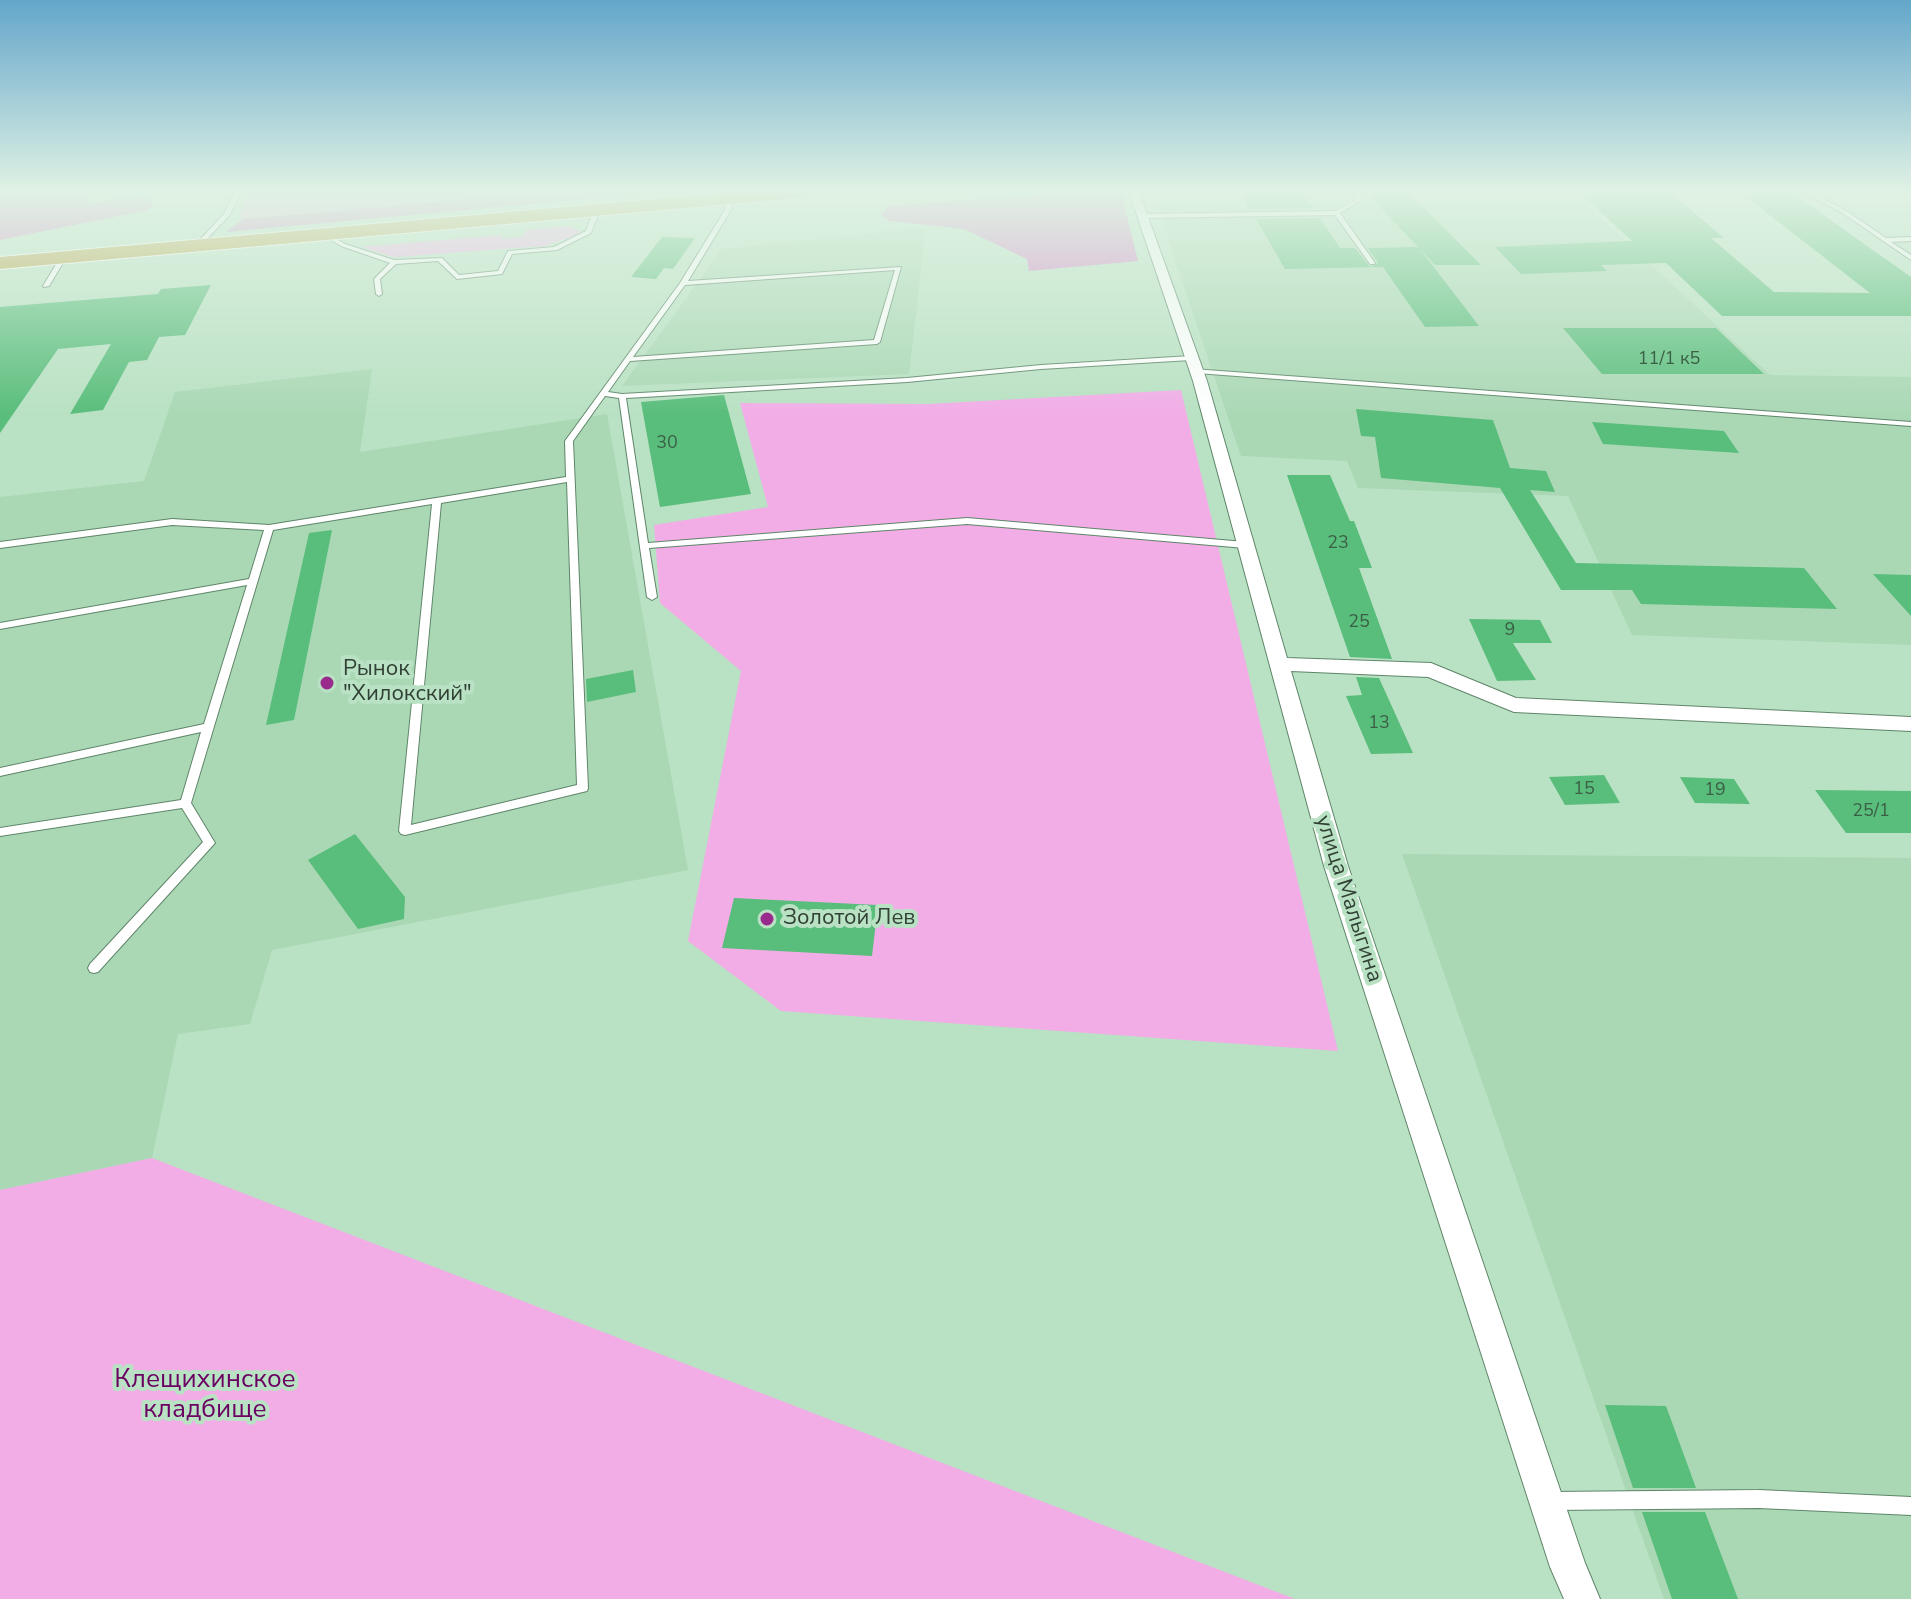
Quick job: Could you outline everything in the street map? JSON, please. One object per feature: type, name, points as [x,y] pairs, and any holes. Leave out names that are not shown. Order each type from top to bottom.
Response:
[{"type":"street","name":"улица Малыгина","points":[[1160,267],[1194,364],[1336,866],[1546,1501],[1582,1599]]},
{"type":"street","points":[[1277,664],[1431,670],[1514,705],[1911,724]]},
{"type":"lane","points":[[46,286],[58,267]]},
{"type":"lane","points":[[379,294],[377,279],[389,267]]},
{"type":"lane","points":[[447,267],[457,277],[500,273],[503,267]]},
{"type":"lane","points":[[437,500],[405,831],[583,788],[569,441],[590,417],[603,393],[693,267]]},
{"type":"lane","points":[[630,359],[877,342],[899,268],[683,283]]},
{"type":"lane","points":[[603,393],[622,396],[907,380],[1041,367],[1194,364],[1911,424]]},
{"type":"lane","points":[[622,396],[647,546],[652,597]]},
{"type":"lane","points":[[0,545],[172,522],[269,528],[571,479]]},
{"type":"lane","points":[[647,546],[967,521],[1245,545]]},
{"type":"lane","points":[[94,968],[209,843],[185,803],[269,528]]},
{"type":"lane","points":[[0,626],[253,581]]},
{"type":"lane","points":[[0,772],[208,727]]},
{"type":"lane","points":[[0,832],[185,803]]},
{"type":"lane","points":[[1546,1501],[1759,1499],[1911,1506]]},
{"type":"shaded area","points":[[709,267],[922,267],[909,374],[622,386]]},
{"type":"shaded area","points":[[1028,267],[1077,267],[1029,271]]},
{"type":"shaded area","points":[[1177,267],[1653,267],[1770,375],[1911,377],[1911,645],[1632,635],[1568,496],[1358,488],[1347,461],[1241,456]]},
{"type":"shaded area","name":"Рынок \"Хилокский\"","points":[[372,369],[360,452],[607,414],[688,870],[272,950],[250,1024],[178,1034],[152,1158],[0,1190],[0,497],[144,481],[175,392]]},
{"type":"shaded area","points":[[1402,854],[1911,858],[1911,1599],[1664,1599]]},
{"type":"green space","points":[[1181,390],[1338,1051],[781,1011],[688,941],[741,671],[660,603],[654,525],[768,507],[740,403],[928,404]]},
{"type":"green space","name":"Клещихинское кладбище","points":[[152,1158],[1295,1599],[0,1599],[0,1190]]},
{"type":"building","points":[[639,267],[675,267],[664,268],[656,279],[631,277]]},
{"type":"building","points":[[1284,267],[1434,267],[1479,326],[1425,327],[1383,267],[1285,269]]},
{"type":"building","points":[[1514,267],[1603,267],[1607,271],[1521,274]]},
{"type":"building","points":[[1670,267],[1744,267],[1774,292],[1870,293],[1836,267],[1896,267],[1911,277],[1911,316],[1722,316]]},
{"type":"building","points":[[211,285],[185,335],[159,337],[147,360],[129,362],[103,410],[70,414],[111,344],[58,349],[0,433],[0,307],[158,294],[161,289]]},
{"type":"building","points":[[1563,328],[1716,328],[1764,374],[1602,374]]},
{"type":"building","points":[[724,395],[751,494],[660,507],[641,402]]},
{"type":"building","points":[[1356,409],[1493,420],[1510,468],[1546,471],[1555,492],[1530,490],[1576,563],[1804,568],[1837,609],[1641,604],[1632,590],[1561,590],[1500,488],[1381,478],[1375,437],[1361,436]]},
{"type":"building","points":[[1592,422],[1724,431],[1739,453],[1603,444]]},
{"type":"building","points":[[1287,475],[1330,475],[1350,521],[1354,521],[1372,568],[1359,568],[1392,659],[1350,657]]},
{"type":"building","points":[[332,530],[294,720],[266,725],[309,533]]},
{"type":"building","points":[[1873,574],[1911,575],[1911,616]]},
{"type":"building","points":[[1469,619],[1540,620],[1552,643],[1513,643],[1536,680],[1497,681]]},
{"type":"building","points":[[633,670],[636,692],[587,702],[586,679]]},
{"type":"building","points":[[1356,677],[1379,678],[1413,753],[1371,754],[1346,696],[1362,695]]},
{"type":"building","points":[[1604,775],[1620,803],[1565,805],[1549,777]]},
{"type":"building","points":[[1680,777],[1734,779],[1750,804],[1695,803]]},
{"type":"building","points":[[1815,790],[1911,791],[1911,833],[1846,833]]},
{"type":"building","points":[[355,834],[405,897],[404,919],[358,929],[308,860]]},
{"type":"building","points":[[734,898],[878,905],[872,956],[722,948]]},
{"type":"building","points":[[1605,1405],[1666,1406],[1696,1488],[1633,1488]]},
{"type":"building","points":[[1642,1512],[1705,1512],[1738,1599],[1672,1599]]},
{"type":"place","name":"Рынок \"Хилокский\"","points":[[327,683]]},
{"type":"place","name":"Золотой Лев","points":[[767,919]]}]
